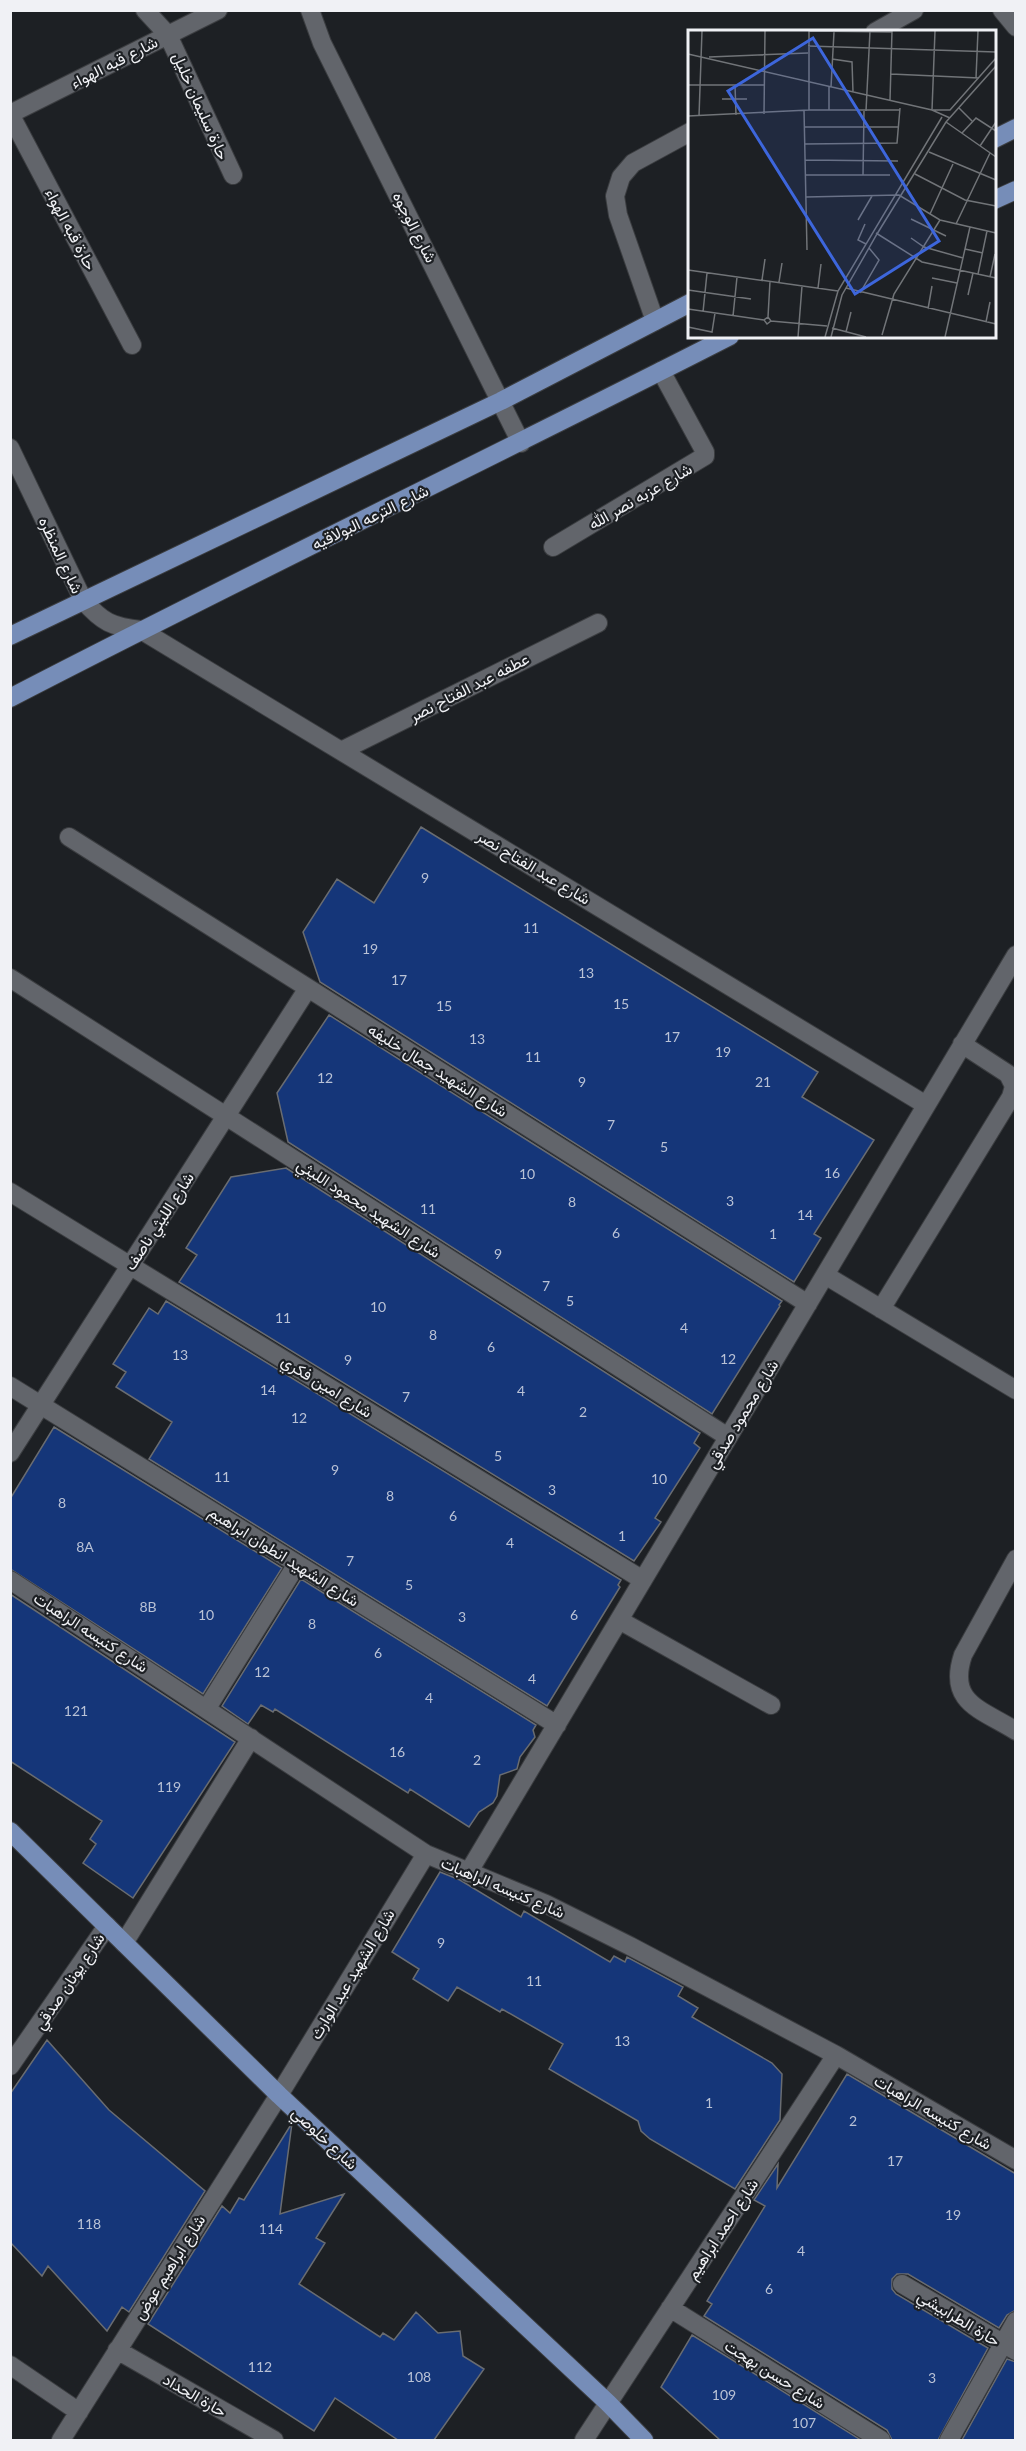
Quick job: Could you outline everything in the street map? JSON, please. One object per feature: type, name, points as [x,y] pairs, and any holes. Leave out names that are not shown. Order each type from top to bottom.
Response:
[{"type":"main road","points":[[996,138],[1016,128]]},
{"type":"main road","points":[[996,200],[1016,190]]},
{"type":"main road","points":[[10,636],[501,401],[688,304]]},
{"type":"main road","name":"شارع الترعه البولاقيه","points":[[10,698],[141,630],[521,443],[726,338]]},
{"type":"main road","name":"شارع خلوصي","points":[[10,1831],[279,2094],[608,2403],[644,2440]]},
{"type":"street","name":"حارة سليمان خليل","points":[[145,10],[168,35],[233,175]]},
{"type":"street","name":"شارع قبه الهواء","points":[[10,114],[218,10]]},
{"type":"street","name":"شارع الوجوه","points":[[310,10],[322,43],[521,443]]},
{"type":"street","points":[[879,30],[914,10]]},
{"type":"street","points":[[1002,10],[1016,27]]},
{"type":"street","name":"حارة قبه الهواء","points":[[10,114],[132,345]]},
{"type":"street","points":[[655,321],[618,215],[615,196],[621,177],[633,163],[688,133]]},
{"type":"street","name":"شارع عزبه نصر الله","points":[[553,547],[705,456],[661,372]]},
{"type":"street","name":"شارع المنظره","points":[[10,448],[83,600],[98,617],[118,628],[141,630]]},
{"type":"street","name":"عطفه عبد الفتاح نصر","points":[[341,751],[598,623]]},
{"type":"street","name":"شارع عبد الفتاح نصر","points":[[141,630],[926,1105]]},
{"type":"street","name":"شارع الشهيد جمال خليفه","points":[[69,837],[808,1304]]},
{"type":"street","name":"شارع محمود صدقي","points":[[468,1873],[1016,955]]},
{"type":"street","name":"شارع الشهيد محمود الليثي","points":[[10,978],[728,1437]]},
{"type":"street","name":"شارع الليثي ناصف","points":[[10,1453],[308,988]]},
{"type":"street","points":[[881,1309],[1011,1097],[1014,1086],[1008,1074],[962,1044]]},
{"type":"street","name":"شارع امين فكري","points":[[10,1192],[643,1580]]},
{"type":"street","points":[[825,1275],[1016,1390]]},
{"type":"street","name":"شارع الشهيد انطوان ابراهيم","points":[[10,1386],[557,1725]]},
{"type":"street","points":[[1016,1559],[963,1655],[958,1669],[958,1684],[963,1698],[1016,1731]]},
{"type":"street","points":[[207,1708],[297,1564]]},
{"type":"street","name":"شارع كنيسه الراهبات","points":[[10,1580],[426,1854],[557,1909],[836,2055],[1016,2160]]},
{"type":"street","points":[[619,1620],[771,1705]]},
{"type":"street","points":[[124,1943],[251,1738]]},
{"type":"street","name":"شارع الشهيد عبد الوارث","points":[[279,2094],[426,1854]]},
{"type":"street","name":"شارع يونان صدقي","points":[[10,2066],[107,1926]]},
{"type":"street","name":"شارع احمد ابراهيم","points":[[584,2440],[836,2055]]},
{"type":"street","name":"شارع ابراهيم عوض","points":[[60,2440],[279,2094]]},
{"type":"street","name":"حارة الطرابيشي","points":[[902,2284],[1009,2348]]},
{"type":"street","name":"شارع حسن بهجت","points":[[670,2308],[881,2440]]},
{"type":"street","points":[[949,2440],[1009,2348],[1016,2321]]},
{"type":"street","name":"حارة الحداد","points":[[117,2350],[274,2440]]},
{"type":"street","points":[[10,2365],[79,2412]]},
{"type":"building","points":[[421,827],[818,1072],[802,1097],[874,1140],[814,1234],[821,1238],[794,1282],[320,982],[303,932],[337,879],[374,903]]},
{"type":"building","points":[[329,1015],[782,1301],[712,1414],[288,1142],[277,1093]]},
{"type":"building","points":[[286,1168],[700,1433],[694,1443],[700,1448],[655,1518],[661,1522],[634,1561],[179,1282],[197,1255],[186,1248],[231,1177]]},
{"type":"building","points":[[166,1301],[621,1580],[618,1585],[620,1587],[547,1706],[149,1459],[172,1422],[116,1387],[126,1372],[113,1364],[149,1308],[158,1314]]},
{"type":"building","points":[[54,1427],[282,1568],[203,1694],[10,1569],[10,1499]]},
{"type":"building","points":[[301,1579],[536,1725],[533,1730],[535,1737],[520,1757],[517,1769],[500,1775],[497,1796],[493,1803],[479,1812],[469,1827],[410,1789],[408,1793],[275,1709],[273,1712],[261,1705],[248,1724],[222,1706]]},
{"type":"building","points":[[10,1594],[235,1742],[133,1898],[83,1863],[96,1844],[90,1839],[102,1821],[10,1761]]},
{"type":"building","points":[[440,1872],[460,1880],[521,1917],[524,1911],[610,1962],[614,1956],[625,1962],[627,1957],[683,1987],[678,1996],[698,2008],[692,2017],[772,2063],[782,2074],[780,2120],[735,2189],[650,2139],[641,2131],[638,2121],[549,2069],[563,2044],[502,2009],[500,2012],[457,1987],[448,2001],[413,1979],[419,1969],[392,1952]]},
{"type":"building","points":[[47,2040],[109,2110],[205,2191],[129,2312],[122,2307],[107,2331],[48,2266],[42,2276],[10,2242],[10,2094]]},
{"type":"building","points":[[847,2074],[1016,2174],[1016,2310],[1007,2315],[999,2328],[908,2274],[897,2274],[892,2279],[892,2289],[896,2294],[988,2348],[938,2440],[892,2440],[887,2430],[704,2316],[712,2304],[707,2301],[765,2206],[754,2200],[778,2164],[777,2188]]},
{"type":"building","points":[[292,2123],[280,2214],[344,2194],[316,2238],[325,2243],[299,2284],[380,2337],[383,2333],[394,2340],[416,2312],[438,2333],[460,2331],[463,2356],[484,2369],[434,2440],[398,2440],[335,2398],[314,2431],[148,2324],[222,2206],[230,2213],[239,2198],[244,2200]]},
{"type":"building","points":[[692,2335],[861,2440],[720,2440],[661,2387]]},
{"type":"building","points":[[1007,2359],[1016,2362],[1016,2440],[962,2440]]}]
